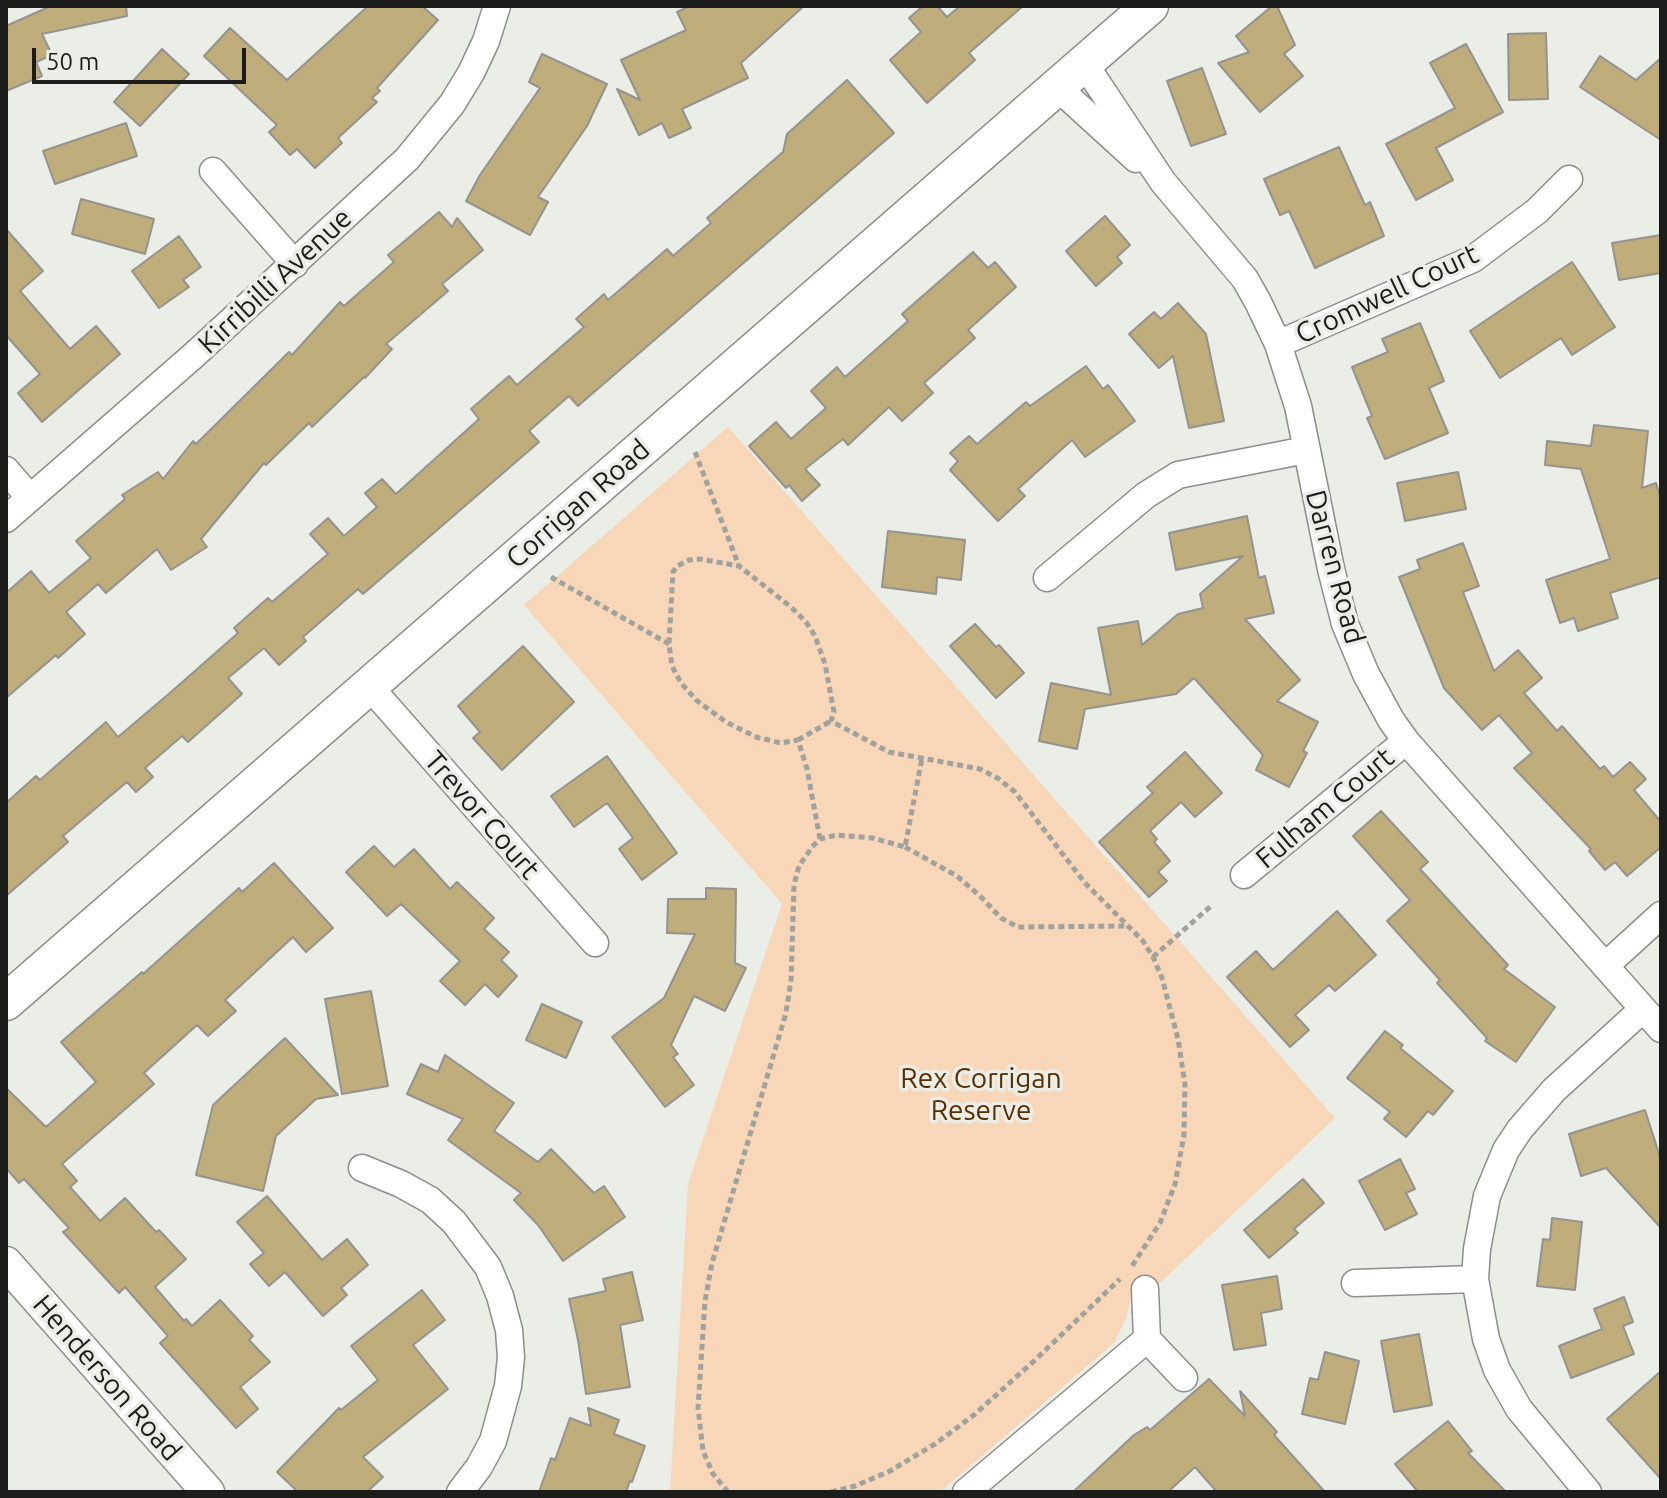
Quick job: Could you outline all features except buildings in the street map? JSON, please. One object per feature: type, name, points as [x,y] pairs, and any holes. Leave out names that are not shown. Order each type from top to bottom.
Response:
[{"type":"main road","name":"Corrigan Road","points":[[6,1002],[1150,6]]},
{"type":"street","name":"Kirribilli Avenue","points":[[6,519],[295,264],[430,134],[471,73],[486,41],[497,6]]},
{"type":"street","name":"Darren Road","points":[[1084,63],[1163,182],[1245,279],[1278,344],[1298,406],[1345,624],[1366,674],[1406,741],[1661,1029]]},
{"type":"street","name":"Darren Road","points":[[1057,87],[1163,182]]},
{"type":"street","points":[[213,171],[295,264]]},
{"type":"street","name":"Cromwell Court","points":[[1278,344],[1473,259],[1537,211],[1569,179]]},
{"type":"street","points":[[1047,578],[1146,495],[1178,475],[1306,450]]},
{"type":"street","points":[[6,470],[30,498]]},
{"type":"street","name":"Trevor Court","points":[[369,686],[595,943]]},
{"type":"street","name":"Fulham Court","points":[[1244,875],[1406,741]]},
{"type":"street","points":[[1605,966],[1661,915]]},
{"type":"street","points":[[1588,1492],[1519,1409],[1497,1370],[1486,1339],[1475,1279],[1484,1208],[1506,1150],[1536,1109],[1643,1009]]},
{"type":"street","points":[[362,1168],[430,1200],[454,1222],[488,1267],[500,1296],[509,1330],[511,1357],[508,1386],[493,1441],[460,1492]]},
{"type":"street","name":"Henderson Road","points":[[6,1263],[208,1492]]},
{"type":"street","points":[[1355,1283],[1475,1279]]},
{"type":"street","points":[[1145,1289],[1147,1339],[1184,1378]]},
{"type":"street","points":[[966,1492],[1147,1339]]},
{"type":"path","points":[[695,452],[739,566]]},
{"type":"path","points":[[700,559],[739,566],[791,607],[815,636],[834,712],[831,721],[798,740],[781,743],[756,737],[726,722],[681,683],[672,666],[669,644],[673,572],[677,566],[700,559]]},
{"type":"path","points":[[551,577],[669,644]]},
{"type":"path","points":[[831,721],[889,752],[980,769],[1015,792],[1085,883],[1143,941],[1153,957],[1162,978],[1178,1039],[1185,1084],[1184,1135],[1175,1184],[1160,1223],[1133,1265],[1099,1301],[974,1415],[935,1444],[890,1471],[831,1492]]},
{"type":"path","points":[[798,740],[807,769],[820,839]]},
{"type":"path","points":[[905,847],[922,758]]},
{"type":"path","points":[[728,1492],[713,1474],[703,1451],[698,1408],[705,1301],[712,1263],[786,1013],[791,980],[794,885],[799,866],[812,847],[820,839],[837,835],[873,838],[905,847],[957,876],[1001,918],[1018,927],[1127,926]]},
{"type":"path","points":[[1153,957],[1211,906]]},
{"type":"green space","name":"Rex Corrigan Reserve","points":[[728,427],[1335,1118],[1160,1283],[1132,1293],[1126,1319],[1114,1343],[940,1492],[670,1492],[688,1184],[782,904],[524,605]]}]
